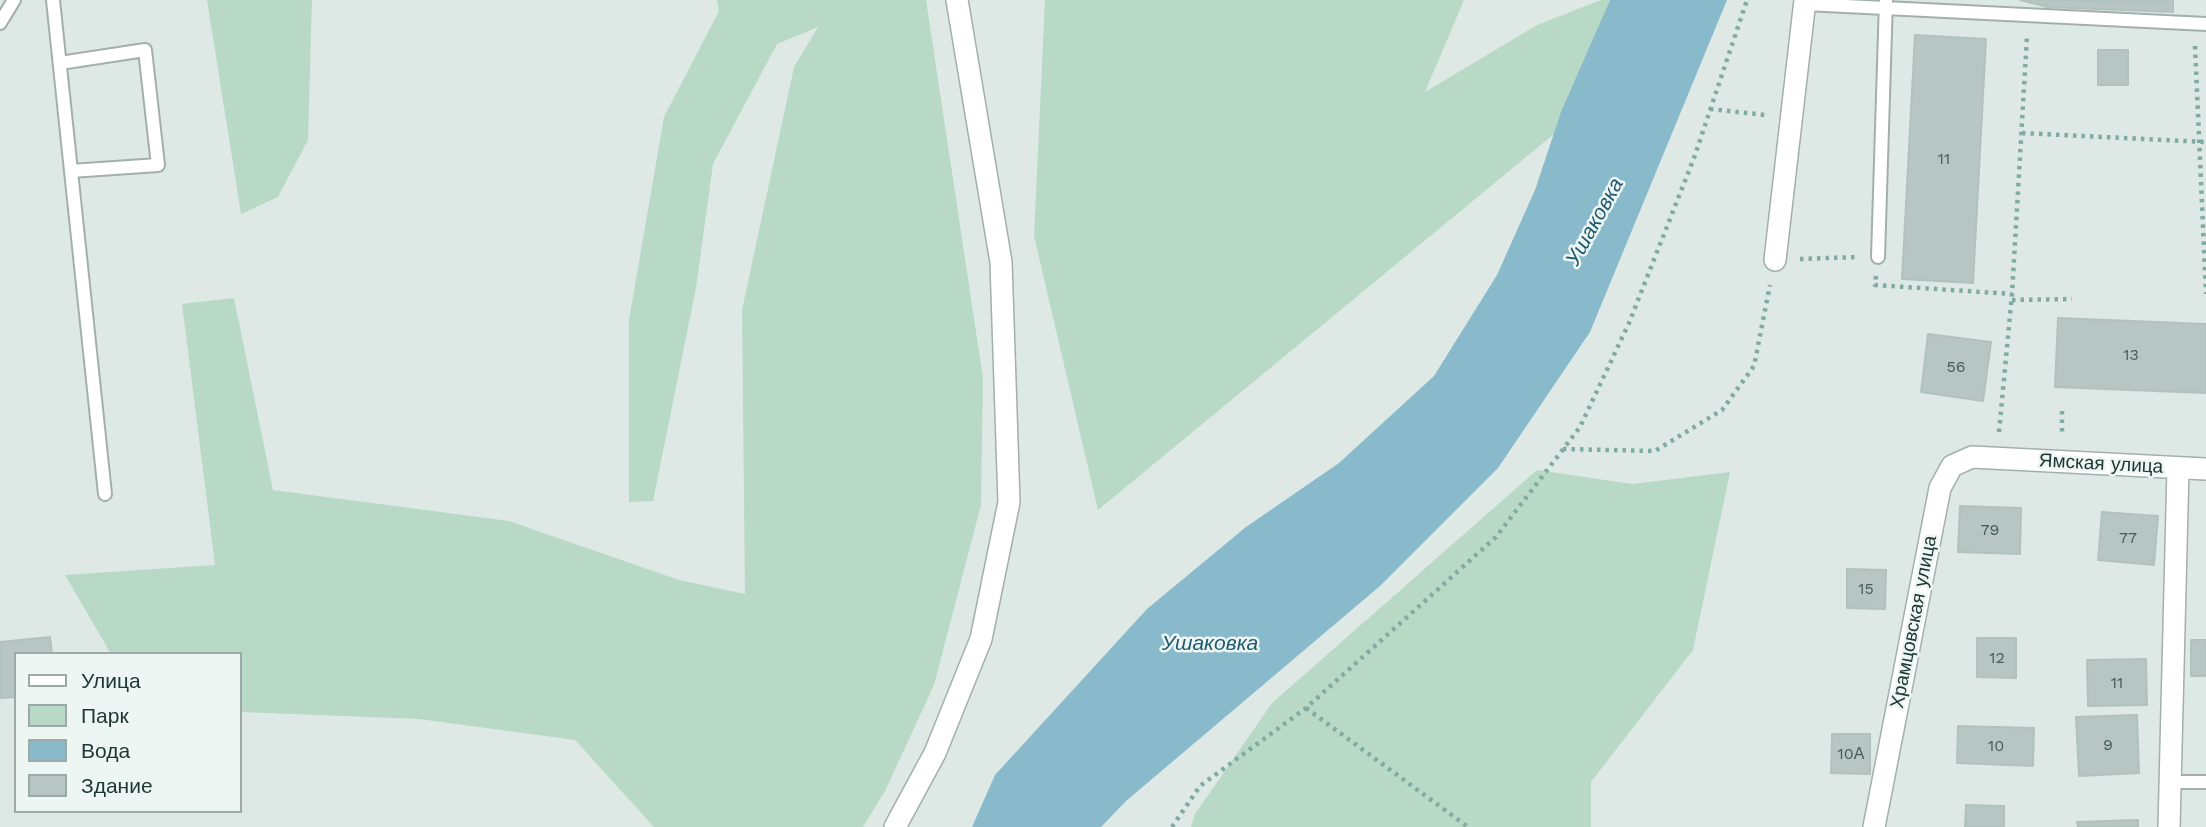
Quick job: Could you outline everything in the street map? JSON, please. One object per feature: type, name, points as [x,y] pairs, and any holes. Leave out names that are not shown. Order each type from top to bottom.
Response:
[{"type":"street","points":[[895,827],[935,753],[981,639],[1009,502],[1001,262],[957,0]]},
{"type":"street","points":[[1774,260],[1805,2]]},
{"type":"street","name":"Храмцовская улица","points":[[1874,827],[1940,488],[1952,466],[1972,457],[1996,457]]},
{"type":"street","name":"Ямская улица","points":[[1996,457],[2206,469]]},
{"type":"street","points":[[2169,827],[2178,468]]},
{"type":"lane","points":[[0,23],[14,0]]},
{"type":"lane","points":[[53,0],[105,494]]},
{"type":"lane","points":[[1805,2],[1886,4],[2200,24]]},
{"type":"lane","points":[[1878,257],[1886,4]]},
{"type":"lane","points":[[60,62],[145,50],[158,165],[71,172]]},
{"type":"lane","points":[[2170,782],[2206,782]]},
{"type":"path","points":[[1172,827],[1200,786],[1306,708],[1496,537],[1580,427],[1629,323],[1710,109],[1747,0]]},
{"type":"path","points":[[2200,24],[2206,294]]},
{"type":"path","points":[[1996,457],[2012,297],[2028,29]]},
{"type":"path","points":[[1710,109],[1792,118]]},
{"type":"path","points":[[2022,133],[2203,141]]},
{"type":"path","points":[[1563,449],[1655,451],[1722,410],[1754,366],[1774,260],[1878,257],[1875,285],[2012,297],[2072,299]]},
{"type":"path","points":[[1306,708],[1468,827]]},
{"type":"green space","points":[[207,0],[312,0],[308,140],[278,197],[241,214]]},
{"type":"green space","points":[[717,0],[926,0],[983,378],[981,505],[934,685],[885,791],[863,827],[654,827],[575,740],[419,719],[242,712],[242,652],[110,652],[65,575],[215,565],[182,304],[234,298],[273,490],[509,521],[679,580],[745,594],[742,310],[794,67],[818,27],[777,44],[713,164],[696,288],[653,501],[629,502],[629,320],[664,117],[719,11]]},
{"type":"green space","points":[[1045,0],[1464,0],[1425,92],[1537,25],[1601,0],[1610,0],[1554,134],[1098,510],[1034,236]]},
{"type":"green space","points":[[1537,470],[1632,484],[1730,472],[1693,650],[1591,782],[1591,827],[1191,827],[1195,814],[1272,703]]},
{"type":"water","name":"Ушаковка","points":[[1610,0],[1727,0],[1590,332],[1498,468],[1380,586],[1126,801],[1101,827],[972,827],[995,775],[1147,609],[1246,527],[1339,463],[1434,376],[1497,275],[1535,190],[1561,112]]},
{"type":"building","points":[[2020,0],[2048,0],[2047,7]]},
{"type":"building","points":[[2048,0],[2173,0],[2173,12],[2047,7]]},
{"type":"building","points":[[1915,35],[1986,39],[1973,283],[1902,279]]},
{"type":"building","points":[[2098,50],[2128,50],[2128,85],[2098,85]]},
{"type":"building","points":[[2058,318],[2206,324],[2206,393],[2055,387]]},
{"type":"building","points":[[1928,334],[1991,342],[1983,401],[1921,392]]},
{"type":"building","points":[[1960,506],[2021,508],[2020,554],[1958,552]]},
{"type":"building","points":[[2102,512],[2158,516],[2154,565],[2098,560]]},
{"type":"building","points":[[1847,569],[1886,570],[1885,609],[1847,608]]},
{"type":"building","points":[[50,637],[52,652],[14,652],[14,697],[0,698],[0,642]]},
{"type":"building","points":[[1977,638],[2016,638],[2016,678],[1977,677]]},
{"type":"building","points":[[2191,640],[2206,640],[2206,676],[2191,676]]},
{"type":"building","points":[[2146,659],[2147,705],[2088,706],[2087,660]]},
{"type":"building","points":[[2137,715],[2139,773],[2079,776],[2076,717]]},
{"type":"building","points":[[1958,726],[2034,728],[2033,766],[1957,763]]},
{"type":"building","points":[[1832,734],[1870,734],[1870,774],[1831,773]]},
{"type":"building","points":[[1966,805],[2004,806],[2004,827],[1965,827]]},
{"type":"building","points":[[2138,820],[2138,827],[2078,827],[2077,822]]}]
